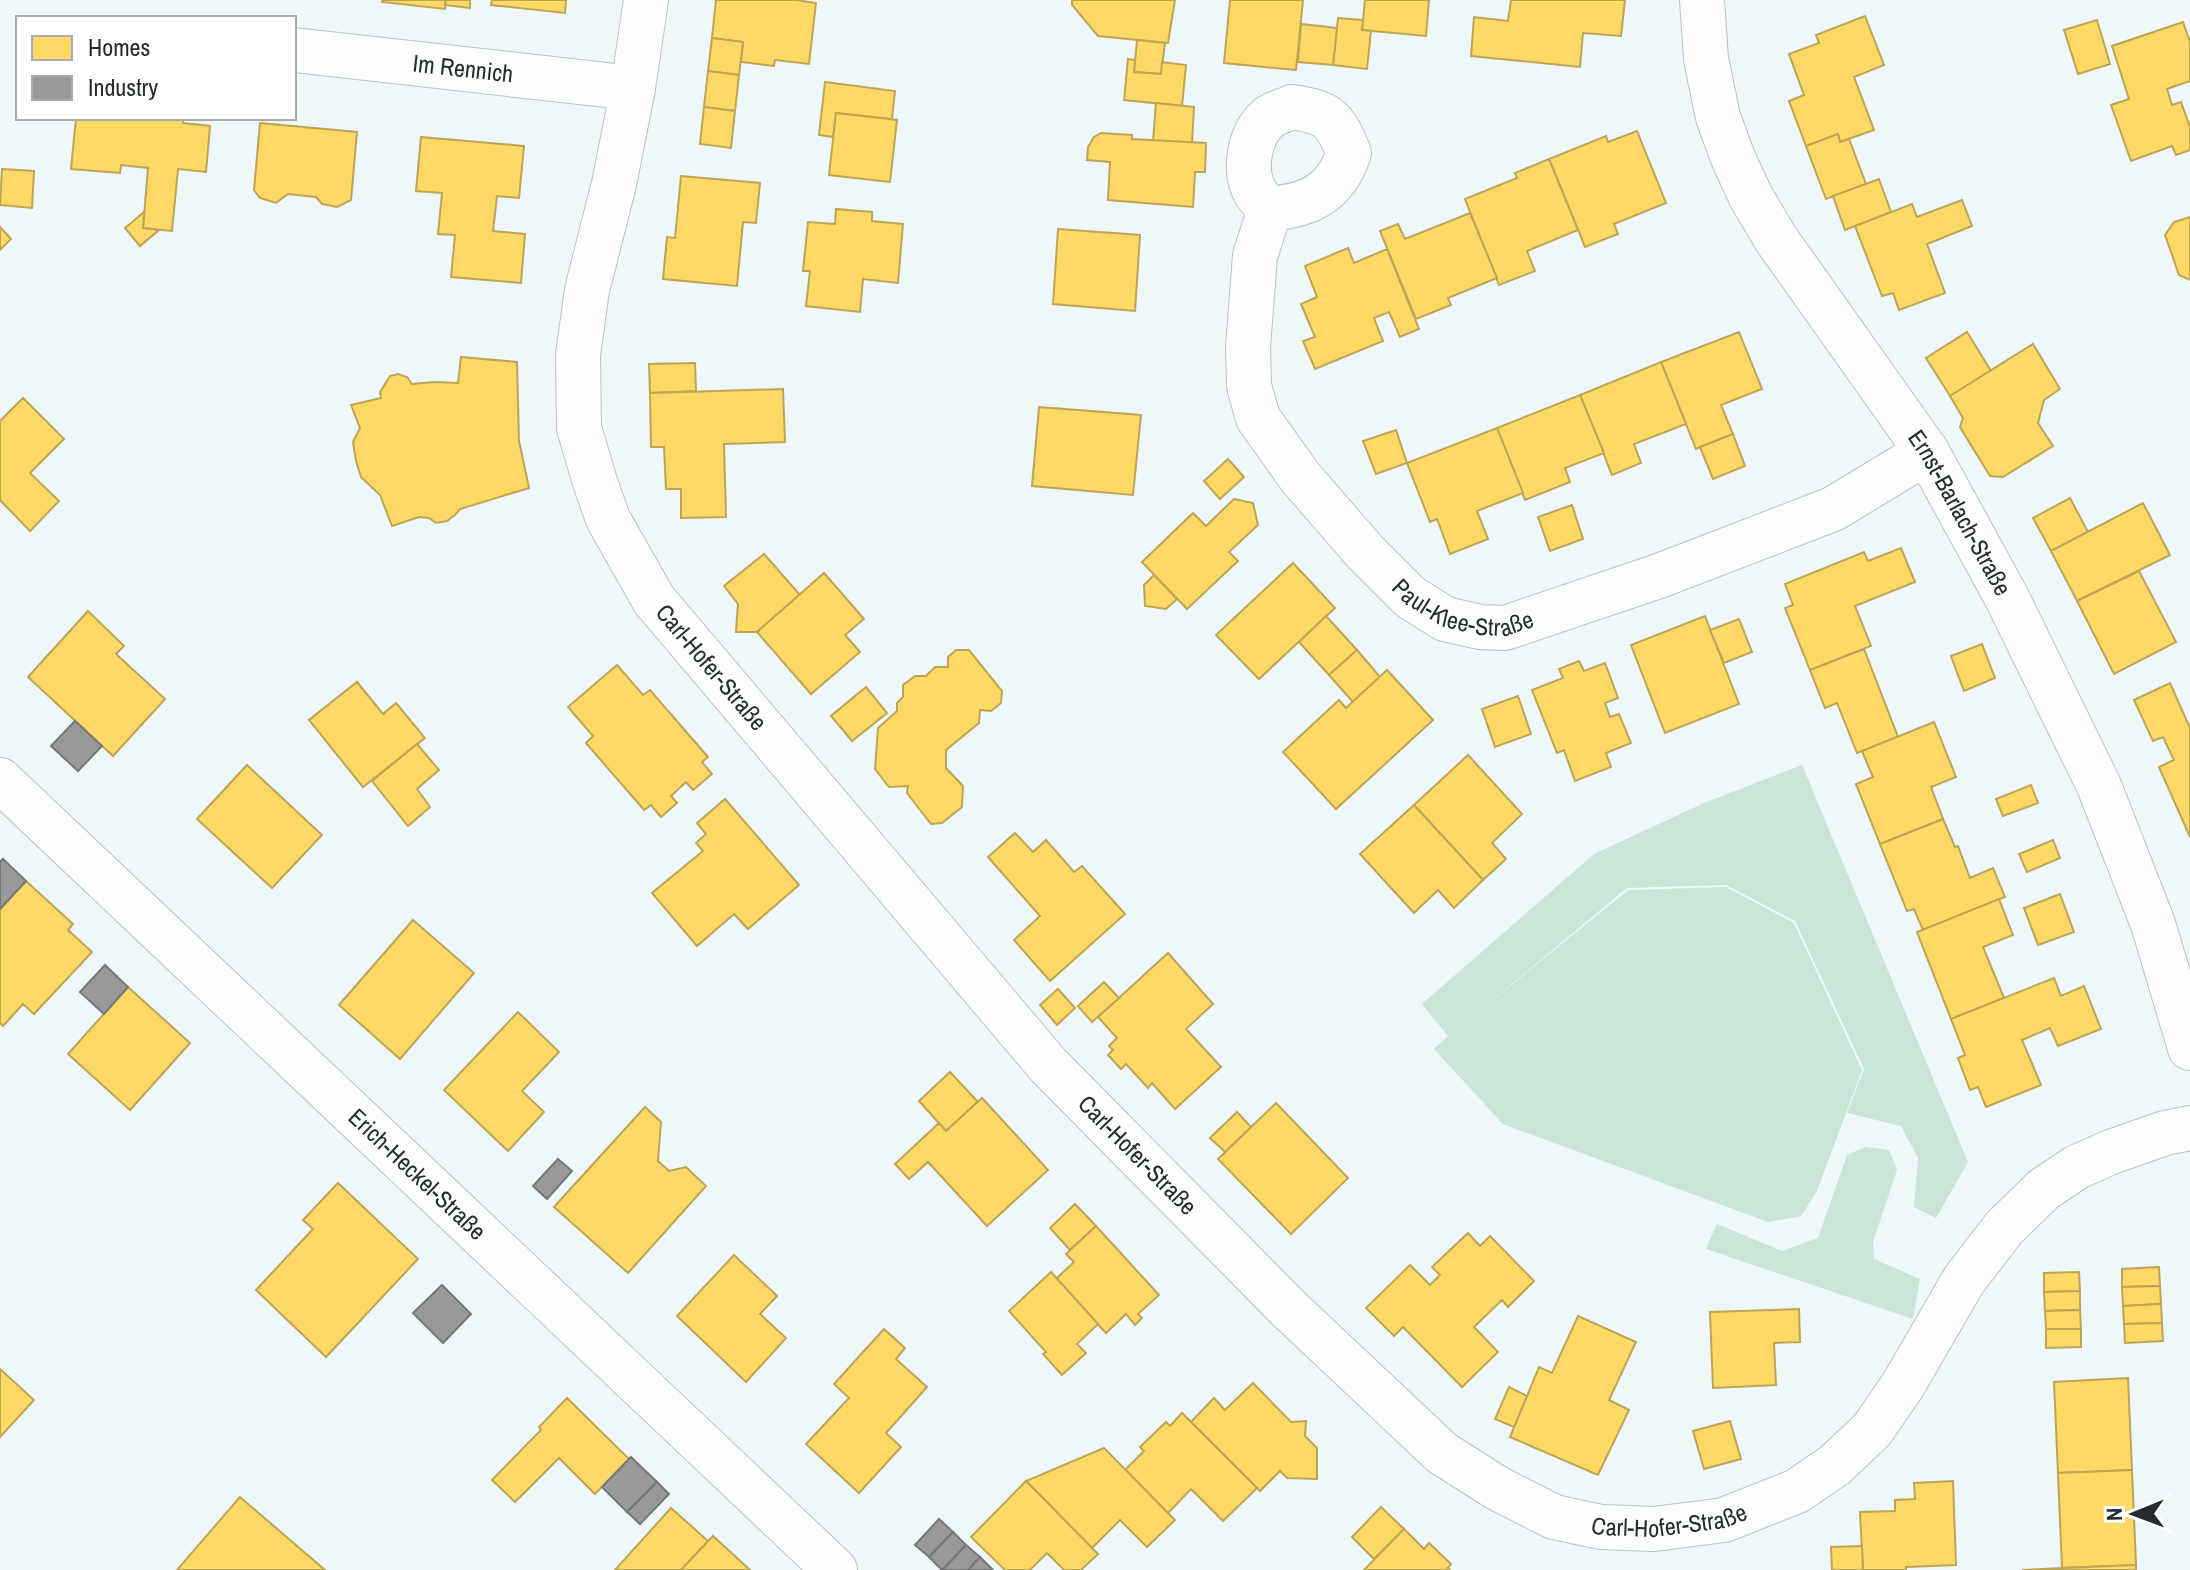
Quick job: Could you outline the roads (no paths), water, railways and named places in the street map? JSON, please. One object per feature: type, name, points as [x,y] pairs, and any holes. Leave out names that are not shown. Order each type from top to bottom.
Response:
[{"type":"street","name":"Carl-Hofer-Straße","points":[[646,0],[633,88],[614,184],[587,290],[578,355],[579,428],[608,519],[654,600],[1048,1065],[1288,1308],[1442,1453],[1497,1488],[1554,1517],[1601,1527],[1654,1529],[1724,1520],[1797,1491],[1835,1465],[1872,1430],[1903,1385],[1964,1280],[2004,1228],[2044,1189],[2077,1167],[2100,1157],[2165,1133],[2190,1128]]},
{"type":"street","name":"Ernst-Barlach-Straße","points":[[1702,0],[1706,59],[1718,117],[1751,197],[1776,239],[1927,452],[2007,598],[2099,786],[2153,924],[2190,1048]]},
{"type":"street","name":"Im Rennich","points":[[296,50],[633,88]]},
{"type":"street","name":"Paul-Klee-Straße","points":[[1270,209],[1255,256],[1248,347],[1249,386],[1258,418],[1279,451],[1365,552],[1410,597],[1445,619],[1480,627],[1505,628],[1659,576],[1833,509],[1927,452]]},
{"type":"street","name":"Erich-Heckel-Straße","points":[[0,780],[835,1570]]}]
